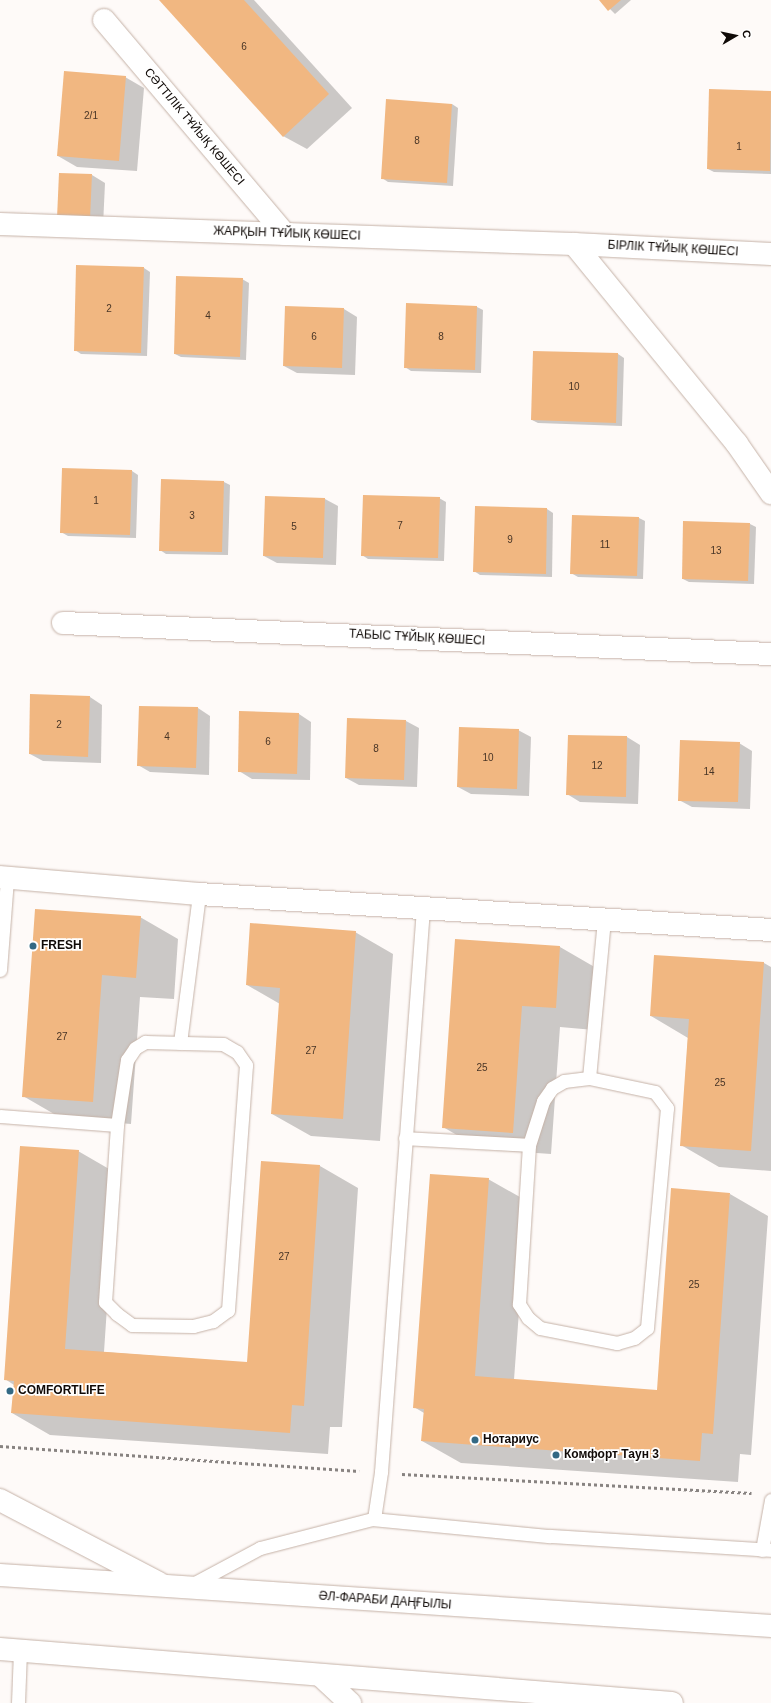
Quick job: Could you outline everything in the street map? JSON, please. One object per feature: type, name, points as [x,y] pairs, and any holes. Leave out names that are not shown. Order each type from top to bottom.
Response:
[{"type":"street","name":"СӘТТІЛІК ТҰЙЫҚ КӨШЕСІ","points":[[104,20],[285,234]]},
{"type":"street","name":"ЖАРҚЫН ТҰЙЫҚ КӨШЕСІ","points":[[0,224],[574,244]]},
{"type":"street","name":"БІРЛІК ТҰЙЫҚ КӨШЕСІ","points":[[574,244],[771,254]]},
{"type":"street","points":[[574,244],[737,444],[771,493]]},
{"type":"street","name":"ТАБЫС ТҰЙЫҚ КӨШЕСІ","points":[[63,622],[771,654]]},
{"type":"street","points":[[3,877],[199,894],[771,930]]},
{"type":"street","points":[[0,1500],[176,1587]]},
{"type":"street","name":"ӘЛ-ФАРАБИ ДАҢҒЫЛЫ","points":[[0,1575],[771,1626]]},
{"type":"street","points":[[10,1650],[672,1703]]},
{"type":"street","points":[[321,1676],[350,1703]]},
{"type":"lane","points":[[0,970],[3,877]]},
{"type":"lane","points":[[180,1043],[199,894]]},
{"type":"lane","points":[[374,1519],[381,1472],[423,908]]},
{"type":"lane","points":[[589,1078],[604,919]]},
{"type":"lane","points":[[145,1042],[180,1043],[223,1044],[237,1052],[246,1065],[228,1310],[213,1322],[193,1326],[132,1325],[117,1314],[105,1302],[117,1125],[127,1060],[135,1048],[145,1042]]},
{"type":"lane","points":[[589,1078],[655,1092],[668,1108],[647,1328],[634,1338],[617,1343],[540,1328],[528,1318],[519,1304],[529,1145],[544,1101],[552,1088],[564,1081],[589,1078]]},
{"type":"lane","points":[[0,1116],[117,1125]]},
{"type":"lane","points":[[405,1138],[529,1145]]},
{"type":"lane","points":[[176,1587],[260,1548],[374,1519],[550,1536],[766,1550],[771,1500]]},
{"type":"lane","points":[[10,1650],[18,1703]]},
{"type":"building","points":[[159,0],[244,0],[329,94],[283,137]]},
{"type":"building","points":[[599,0],[621,0],[608,11]]},
{"type":"building","points":[[64,71],[126,76],[119,161],[57,156]]},
{"type":"building","points":[[709,89],[771,91],[770,171],[707,169]]},
{"type":"building","points":[[386,99],[452,104],[447,183],[381,179]]},
{"type":"building","points":[[59,173],[92,174],[90,219],[57,218]]},
{"type":"building","points":[[76,265],[144,267],[141,353],[74,351]]},
{"type":"building","points":[[176,276],[243,278],[240,357],[174,354]]},
{"type":"building","points":[[406,303],[477,306],[475,370],[404,368]]},
{"type":"building","points":[[285,306],[344,308],[342,368],[283,366]]},
{"type":"building","points":[[533,351],[618,353],[616,423],[531,420]]},
{"type":"building","points":[[62,468],[132,470],[130,535],[60,533]]},
{"type":"building","points":[[161,479],[224,481],[222,552],[159,551]]},
{"type":"building","points":[[363,495],[440,497],[438,558],[361,556]]},
{"type":"building","points":[[265,496],[325,498],[323,558],[263,556]]},
{"type":"building","points":[[475,506],[547,508],[546,574],[473,572]]},
{"type":"building","points":[[572,515],[639,517],[637,576],[570,574]]},
{"type":"building","points":[[683,521],[750,523],[748,581],[682,579]]},
{"type":"building","points":[[30,694],[90,696],[88,757],[29,754]]},
{"type":"building","points":[[139,706],[198,707],[196,768],[137,766]]},
{"type":"building","points":[[239,711],[299,713],[297,774],[238,772]]},
{"type":"building","points":[[347,718],[406,720],[404,780],[345,778]]},
{"type":"building","points":[[459,727],[519,729],[517,789],[457,787]]},
{"type":"building","points":[[568,735],[627,736],[626,797],[566,795]]},
{"type":"building","points":[[680,740],[740,742],[738,802],[678,801]]},
{"type":"building","points":[[35,909],[141,916],[136,978],[102,975],[93,1102],[22,1097]]},
{"type":"building","points":[[250,923],[356,931],[343,1119],[271,1114],[280,988],[246,985]]},
{"type":"building","points":[[455,939],[560,946],[556,1008],[522,1006],[513,1133],[442,1128]]},
{"type":"building","points":[[654,955],[764,962],[751,1151],[680,1146],[689,1019],[650,1016]]},
{"type":"building","points":[[20,1146],[79,1150],[65,1349],[247,1362],[261,1161],[320,1165],[304,1406],[292,1405],[290,1433],[11,1413],[14,1381],[4,1380]]},
{"type":"building","points":[[430,1174],[489,1178],[475,1376],[657,1390],[671,1188],[730,1193],[713,1434],[702,1433],[700,1461],[421,1441],[424,1409],[413,1408]]},
{"type":"place","name":"FRESH","points":[[33,946]]},
{"type":"place","name":"COMFORTLIFE","points":[[10,1391]]},
{"type":"place","name":"Нотариус","points":[[475,1440]]},
{"type":"place","name":"Комфорт Таун 3","points":[[556,1455]]}]
